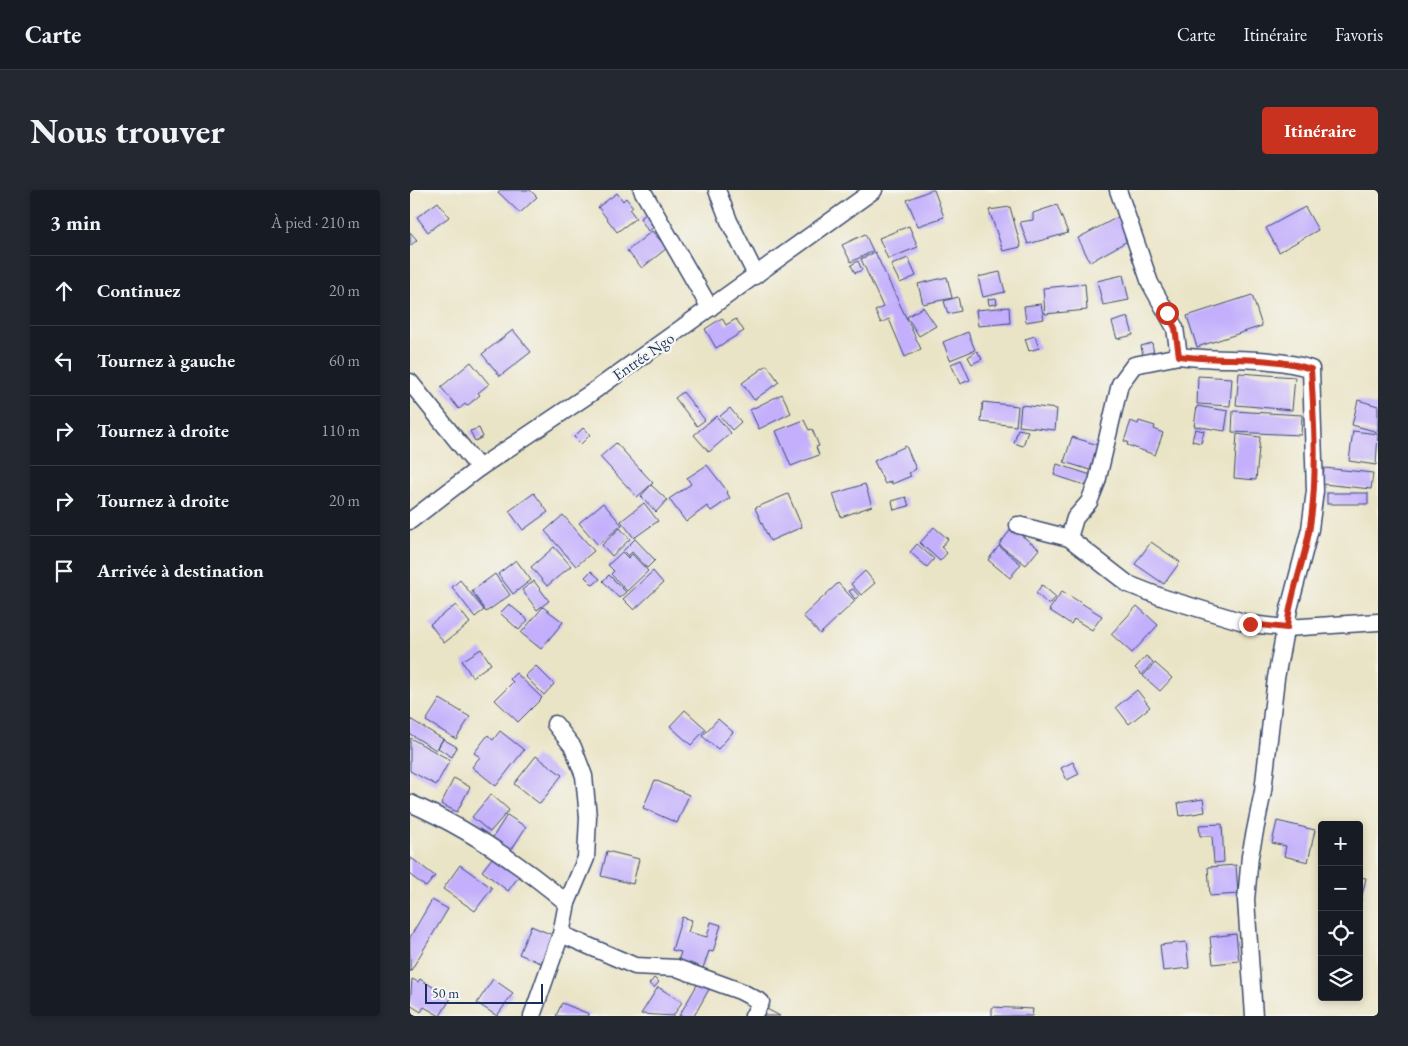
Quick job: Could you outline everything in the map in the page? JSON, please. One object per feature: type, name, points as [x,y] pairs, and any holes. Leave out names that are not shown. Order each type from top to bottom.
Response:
[{"type":"street","points":[[642,190],[710,308]]},
{"type":"street","points":[[717,190],[729,221],[756,275]]},
{"type":"street","name":"Entrée Ngo","points":[[410,521],[479,468],[591,393],[874,190]]},
{"type":"street","points":[[1118,190],[1150,283],[1175,328],[1179,356]]},
{"type":"street","points":[[1069,538],[1075,518],[1089,502],[1097,482],[1120,384],[1134,365],[1179,356],[1297,364],[1311,369],[1315,491],[1310,529],[1289,609],[1287,628],[1273,692],[1272,721],[1262,792],[1250,856],[1246,900],[1254,1016]]},
{"type":"street","points":[[410,382],[479,468]]},
{"type":"street","points":[[1018,525],[1069,538],[1128,584],[1164,598],[1250,624],[1287,628],[1378,622]]},
{"type":"street","points":[[532,1016],[561,934],[567,903],[586,858],[588,817],[584,776],[573,747],[555,724]]},
{"type":"street","points":[[410,802],[446,819],[534,875],[567,903]]},
{"type":"street","points":[[561,934],[635,966],[677,968],[740,991],[761,1002],[754,1016]]},
{"type":"building","points":[[500,190],[530,190],[537,197],[520,213],[498,192]]},
{"type":"building","points":[[934,190],[944,217],[918,226],[907,200]]},
{"type":"building","points":[[617,193],[623,201],[626,198],[633,207],[630,210],[636,218],[617,232],[598,207]]},
{"type":"building","points":[[438,202],[449,217],[428,232],[417,217]]},
{"type":"building","points":[[1057,205],[1068,233],[1028,244],[1020,222],[1033,220],[1033,213]]},
{"type":"building","points":[[1010,207],[1021,247],[1003,251],[989,210]]},
{"type":"building","points":[[1305,207],[1318,230],[1279,252],[1266,228]]},
{"type":"building","points":[[648,213],[656,226],[648,231],[640,218]]},
{"type":"building","points":[[1122,215],[1131,239],[1090,262],[1078,238]]},
{"type":"building","points":[[909,226],[918,247],[888,259],[879,238]]},
{"type":"building","points":[[652,231],[667,248],[642,268],[627,251]]},
{"type":"building","points":[[410,232],[417,240],[410,246]]},
{"type":"building","points":[[865,234],[873,251],[851,262],[842,245]]},
{"type":"building","points":[[875,252],[921,349],[905,357],[889,319],[881,323],[875,311],[883,307],[861,259]]},
{"type":"building","points":[[908,258],[916,276],[900,283],[891,265]]},
{"type":"building","points":[[858,261],[862,270],[855,273],[851,265]]},
{"type":"building","points":[[1000,272],[1005,292],[983,297],[978,277]]},
{"type":"building","points":[[1123,275],[1129,300],[1103,305],[1097,281]]},
{"type":"building","points":[[947,277],[952,298],[923,304],[918,284]]},
{"type":"building","points":[[1085,284],[1087,310],[1045,314],[1043,288]]},
{"type":"building","points":[[1252,295],[1262,326],[1197,347],[1187,316]]},
{"type":"building","points":[[958,297],[961,311],[948,314],[944,301]]},
{"type":"building","points":[[996,298],[997,304],[989,305],[988,299]]},
{"type":"building","points":[[1041,304],[1044,319],[1026,322],[1024,306]]},
{"type":"building","points":[[923,307],[936,326],[919,336],[907,317]]},
{"type":"building","points":[[1009,307],[1010,323],[978,326],[976,310]]},
{"type":"building","points":[[1128,317],[1133,335],[1117,339],[1112,322]]},
{"type":"building","points":[[722,318],[726,325],[736,319],[744,331],[716,348],[705,329]]},
{"type":"building","points":[[513,330],[531,352],[500,376],[482,354]]},
{"type":"building","points":[[968,332],[975,350],[950,360],[943,342]]},
{"type":"building","points":[[1035,336],[1039,348],[1029,351],[1025,339]]},
{"type":"building","points":[[1152,343],[1154,353],[1143,356],[1141,346]]},
{"type":"building","points":[[977,351],[982,359],[972,364],[968,357]]},
{"type":"building","points":[[961,360],[970,380],[960,384],[951,364]]},
{"type":"building","points":[[471,362],[489,384],[467,406],[465,404],[459,409],[441,387]]},
{"type":"building","points":[[767,365],[779,382],[754,400],[742,383]]},
{"type":"building","points":[[1239,373],[1295,377],[1292,410],[1236,405]]},
{"type":"building","points":[[1198,376],[1232,378],[1230,406],[1197,404]]},
{"type":"building","points":[[683,392],[705,420],[697,426],[675,398]]},
{"type":"building","points":[[782,394],[791,413],[759,429],[750,410]]},
{"type":"building","points":[[1358,400],[1378,406],[1378,432],[1352,425]]},
{"type":"building","points":[[983,402],[1018,406],[1016,426],[981,422]]},
{"type":"building","points":[[1021,405],[1057,409],[1055,430],[1019,426]]},
{"type":"building","points":[[1197,406],[1228,411],[1225,431],[1194,426]]},
{"type":"building","points":[[730,408],[741,422],[732,430],[720,416]]},
{"type":"building","points":[[1233,411],[1302,415],[1301,435],[1232,432]]},
{"type":"building","points":[[716,416],[731,433],[709,452],[694,435]]},
{"type":"building","points":[[804,420],[809,430],[812,429],[819,446],[816,447],[819,455],[791,466],[776,431]]},
{"type":"building","points":[[1131,421],[1138,424],[1139,421],[1155,426],[1154,429],[1163,433],[1155,455],[1127,445],[1128,442],[1124,441]]},
{"type":"building","points":[[479,428],[483,437],[475,441],[470,431]]},
{"type":"building","points":[[583,428],[590,435],[581,444],[574,437]]},
{"type":"building","points":[[1018,429],[1028,431],[1023,446],[1014,443]]},
{"type":"building","points":[[1195,429],[1204,431],[1201,443],[1192,441]]},
{"type":"building","points":[[1353,431],[1378,434],[1376,465],[1349,461]]},
{"type":"building","points":[[1237,434],[1260,437],[1256,480],[1234,478]]},
{"type":"building","points":[[1072,437],[1098,445],[1090,470],[1064,462]]},
{"type":"building","points":[[616,443],[653,483],[637,497],[600,457]]},
{"type":"building","points":[[906,446],[916,469],[909,473],[911,476],[892,484],[891,481],[885,484],[874,461]]},
{"type":"building","points":[[1057,464],[1094,476],[1091,487],[1054,475]]},
{"type":"building","points":[[707,465],[728,492],[730,498],[711,511],[707,506],[686,522],[669,499],[691,484],[687,478]]},
{"type":"building","points":[[1324,468],[1373,473],[1371,489],[1323,484]]},
{"type":"building","points":[[865,484],[872,506],[841,517],[833,494]]},
{"type":"building","points":[[651,485],[667,500],[656,512],[641,496]]},
{"type":"building","points":[[534,493],[548,512],[523,530],[509,511]]},
{"type":"building","points":[[1327,493],[1368,493],[1368,504],[1327,504]]},
{"type":"building","points":[[788,494],[802,527],[770,541],[755,508]]},
{"type":"building","points":[[906,497],[909,506],[894,510],[892,501]]},
{"type":"building","points":[[603,503],[622,525],[598,545],[579,523]]},
{"type":"building","points":[[644,503],[658,521],[634,538],[621,521]]},
{"type":"building","points":[[563,515],[594,551],[576,566],[545,531]]},
{"type":"building","points":[[934,527],[948,539],[941,547],[947,553],[940,561],[920,543]]},
{"type":"building","points":[[620,528],[630,539],[612,556],[602,545]]},
{"type":"building","points":[[1012,528],[1039,549],[1026,565],[999,545]]},
{"type":"building","points":[[635,539],[655,560],[647,568],[632,552],[628,556],[623,551]]},
{"type":"building","points":[[1151,542],[1180,562],[1164,584],[1135,564]]},
{"type":"building","points":[[917,544],[934,559],[927,567],[910,552]]},
{"type":"building","points":[[999,546],[1021,564],[1010,578],[988,560]]},
{"type":"building","points":[[554,547],[571,566],[547,586],[531,567]]},
{"type":"building","points":[[622,552],[628,558],[632,554],[648,571],[627,591],[611,574],[614,571],[608,565]]},
{"type":"building","points":[[516,560],[531,580],[513,594],[498,574]]},
{"type":"building","points":[[591,571],[600,579],[593,585],[585,577]]},
{"type":"building","points":[[653,571],[663,583],[634,610],[623,599]]},
{"type":"building","points":[[865,571],[875,583],[861,595],[851,584]]},
{"type":"building","points":[[495,574],[510,595],[486,612],[472,591]]},
{"type":"building","points":[[609,575],[626,592],[619,598],[603,581]]},
{"type":"building","points":[[460,580],[484,610],[475,617],[452,587]]},
{"type":"building","points":[[534,581],[549,601],[537,610],[522,590]]},
{"type":"building","points":[[838,583],[855,601],[820,634],[803,616]]},
{"type":"building","points":[[1042,585],[1056,597],[1049,605],[1036,593]]},
{"type":"building","points":[[853,589],[859,596],[855,599],[849,591]]},
{"type":"building","points":[[1062,591],[1102,616],[1092,630],[1074,619],[1071,624],[1049,610]]},
{"type":"building","points":[[509,604],[528,620],[519,630],[500,613]]},
{"type":"building","points":[[456,605],[470,623],[444,643],[430,624]]},
{"type":"building","points":[[1137,606],[1158,625],[1132,653],[1111,634]]},
{"type":"building","points":[[543,607],[563,622],[541,649],[521,633]]},
{"type":"building","points":[[481,649],[491,664],[472,677],[462,661]]},
{"type":"building","points":[[1146,656],[1153,662],[1142,675],[1135,668]]},
{"type":"building","points":[[1155,663],[1172,678],[1160,691],[1143,676]]},
{"type":"building","points":[[536,666],[554,684],[544,695],[525,676]]},
{"type":"building","points":[[516,673],[542,698],[518,722],[495,700],[513,682],[510,679]]},
{"type":"building","points":[[1137,690],[1150,707],[1129,724],[1116,707]]},
{"type":"building","points":[[440,699],[470,717],[456,739],[426,721]]},
{"type":"building","points":[[685,710],[706,729],[691,745],[670,726]]},
{"type":"building","points":[[410,719],[443,739],[436,750],[410,734]]},
{"type":"building","points":[[718,719],[733,732],[718,749],[702,736]]},
{"type":"building","points":[[500,731],[524,750],[496,786],[472,767],[480,757],[474,753],[488,735],[493,740]]},
{"type":"building","points":[[410,738],[450,760],[436,785],[410,771]]},
{"type":"building","points":[[443,739],[457,747],[452,757],[438,748]]},
{"type":"building","points":[[536,756],[562,775],[540,804],[514,784]]},
{"type":"building","points":[[1073,762],[1079,774],[1067,780],[1061,768]]},
{"type":"building","points":[[454,778],[470,787],[457,812],[441,804]]},
{"type":"building","points":[[655,780],[689,795],[677,823],[643,808]]},
{"type":"building","points":[[491,794],[509,810],[490,832],[472,817]]},
{"type":"building","points":[[1203,799],[1205,812],[1180,816],[1178,803]]},
{"type":"building","points":[[507,815],[526,827],[510,852],[491,840]]},
{"type":"building","points":[[1277,821],[1315,830],[1308,862],[1284,856],[1286,846],[1272,843]]},
{"type":"building","points":[[1222,824],[1224,862],[1214,863],[1212,836],[1200,836],[1199,825]]},
{"type":"building","points":[[607,851],[639,859],[633,884],[601,876]]},
{"type":"building","points":[[496,853],[522,872],[508,891],[482,871]]},
{"type":"building","points":[[410,857],[435,876],[426,887],[410,875]]},
{"type":"building","points":[[460,865],[492,888],[475,911],[443,889]]},
{"type":"building","points":[[1236,865],[1238,894],[1210,896],[1208,867]]},
{"type":"building","points":[[1363,878],[1366,878],[1363,892]]},
{"type":"building","points":[[432,900],[448,909],[410,972],[410,937]]},
{"type":"building","points":[[682,917],[692,920],[688,932],[707,937],[711,922],[721,925],[713,952],[709,951],[703,968],[678,961],[681,952],[672,950]]},
{"type":"building","points":[[531,926],[555,936],[543,964],[519,954]]},
{"type":"building","points":[[1236,934],[1239,961],[1213,964],[1210,937]]},
{"type":"building","points":[[1186,942],[1189,968],[1163,971],[1160,945]]},
{"type":"building","points":[[654,978],[659,982],[654,988],[649,984]]},
{"type":"building","points":[[701,978],[712,984],[694,1016],[679,1016]]},
{"type":"building","points":[[412,979],[418,982],[420,979],[451,998],[440,1016],[424,1007],[421,1012],[410,1005]]},
{"type":"building","points":[[493,979],[513,993],[497,1016],[477,1003]]},
{"type":"building","points":[[658,987],[682,1002],[673,1016],[641,1014]]},
{"type":"building","points":[[562,1003],[589,1014],[589,1016],[556,1016]]},
{"type":"building","points":[[992,1007],[1033,1009],[1032,1016],[992,1016]]},
{"type":"building","points":[[765,1008],[780,1016],[760,1016]]},
{"type":"route","points":[[1167,313],[1175,328],[1179,356],[1297,364],[1311,369],[1315,491],[1310,529],[1289,609],[1287,628],[1250,624]]}]
